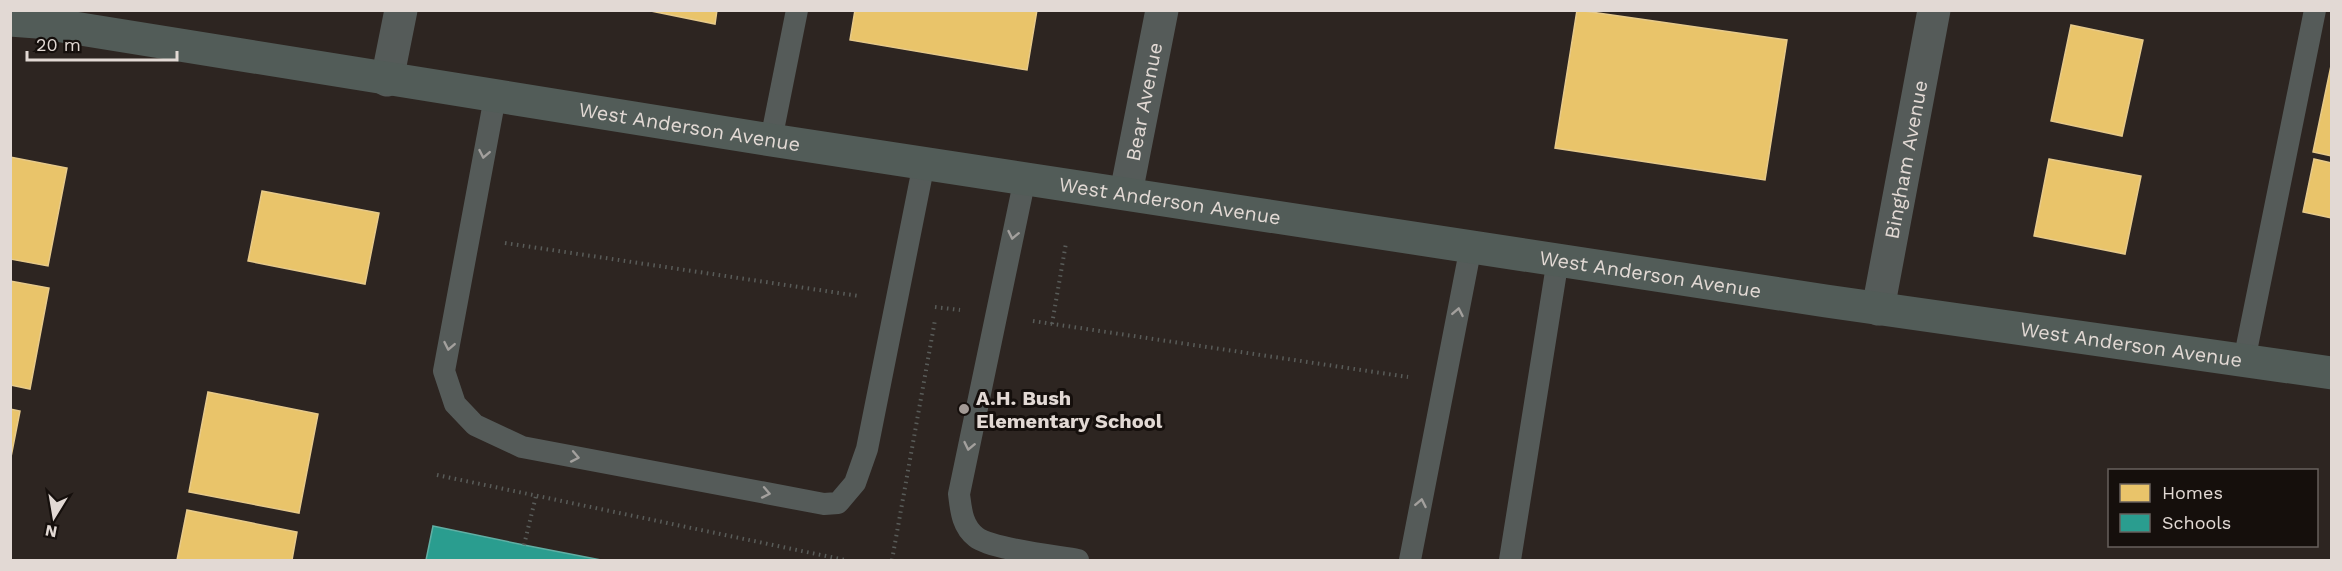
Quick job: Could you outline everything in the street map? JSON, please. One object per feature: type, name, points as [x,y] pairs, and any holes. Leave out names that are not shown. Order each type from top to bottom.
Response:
[{"type":"street","points":[[387,80],[401,10]]},
{"type":"street","name":"Bear Avenue","points":[[1126,193],[1162,10]]},
{"type":"street","name":"Bingham Avenue","points":[[1878,309],[1934,10]]},
{"type":"street","name":"West Anderson Avenue","points":[[29,18],[387,80],[771,140],[1878,309],[2331,373]]},
{"type":"lane","points":[[771,140],[796,10]]},
{"type":"lane","points":[[2244,361],[2315,10]]},
{"type":"lane","points":[[495,97],[444,371],[455,404],[475,425],[522,447],[824,504],[838,503],[855,483],[867,449],[924,163]]},
{"type":"lane","points":[[1025,178],[959,494],[962,519],[977,537],[1002,546],[1078,561]]},
{"type":"lane","points":[[1410,561],[1471,246]]},
{"type":"lane","points":[[1510,561],[1558,259]]},
{"type":"path","points":[[501,242],[1409,377]]},
{"type":"path","points":[[1052,324],[1066,243]]},
{"type":"path","points":[[892,561],[937,307]]},
{"type":"path","points":[[437,475],[845,561]]},
{"type":"path","points":[[524,545],[536,496]]},
{"type":"building: Homes","points":[[646,10],[717,10],[715,24]]},
{"type":"building: Homes","points":[[855,10],[1037,10],[1027,70],[850,40]]},
{"type":"building: Homes","points":[[1577,10],[1787,40],[1765,180],[1555,148]]},
{"type":"building: Homes","points":[[2071,25],[2143,40],[2122,136],[2051,121]]},
{"type":"building: Homes","points":[[2332,61],[2332,156],[2313,152]]},
{"type":"building: Homes","points":[[10,157],[67,168],[48,266],[10,259]]},
{"type":"building: Homes","points":[[2049,159],[2141,176],[2125,254],[2034,236]]},
{"type":"building: Homes","points":[[2314,159],[2332,163],[2332,218],[2303,212]]},
{"type":"building: Homes","points":[[262,191],[379,213],[365,284],[248,261]]},
{"type":"building: Homes","points":[[10,281],[49,288],[30,389],[10,385]]},
{"type":"building: Homes","points":[[208,392],[318,414],[299,513],[189,492]]},
{"type":"building: Homes","points":[[10,409],[20,411],[10,462]]},
{"type":"building: Homes","points":[[187,510],[297,532],[292,560],[177,560]]},
{"type":"building: Schools","points":[[433,526],[524,545],[601,560],[426,560]]},
{"type":"place","name":"A.H. Bush Elementary School","points":[[964,409]]}]
